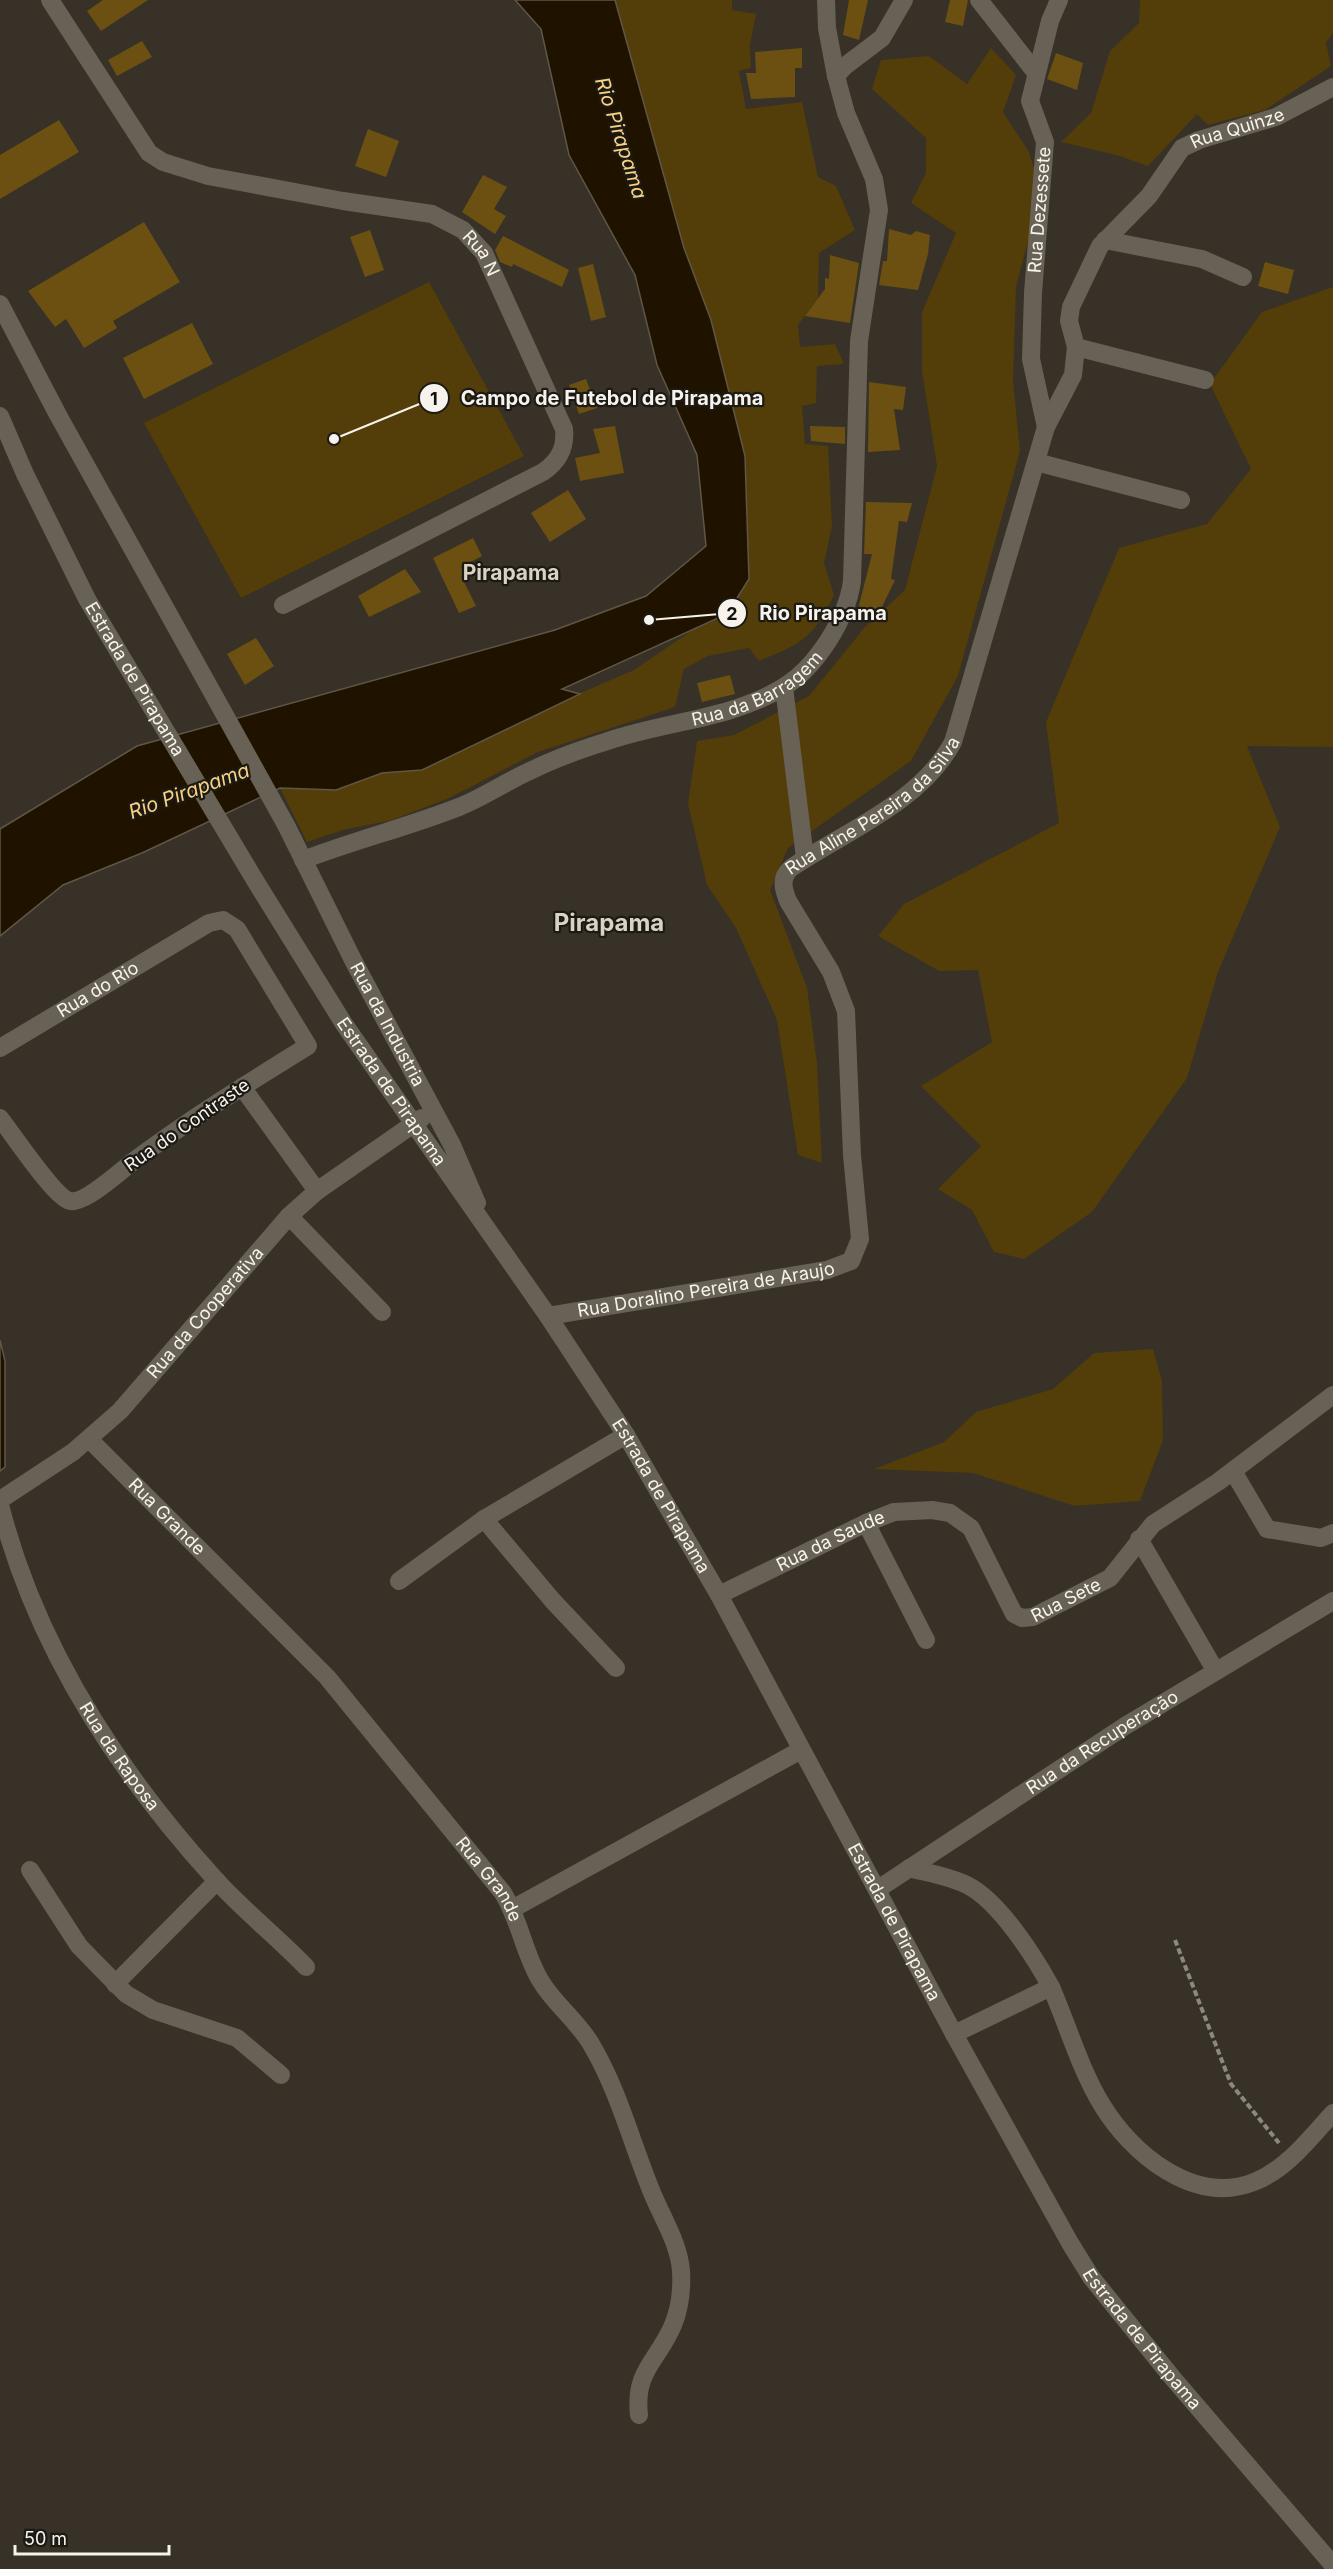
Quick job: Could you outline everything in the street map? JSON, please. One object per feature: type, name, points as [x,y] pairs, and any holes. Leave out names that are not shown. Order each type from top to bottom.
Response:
[{"type":"street","name":"Rua N","points":[[50,0],[149,153],[163,162],[208,176],[280,190],[432,214],[463,230],[484,253],[564,429],[565,440],[562,452],[556,461],[543,472],[283,604]]},
{"type":"street","name":"Rua da Barragem","points":[[303,860],[461,806],[530,770],[611,739],[724,712],[784,687],[807,666],[842,620],[852,581],[859,340],[879,210],[874,179],[846,113],[836,76],[827,28],[826,0]]},
{"type":"street","points":[[836,76],[845,66],[882,38],[904,0]]},
{"type":"street","points":[[978,0],[1036,73]]},
{"type":"street","name":"Rua Dezessete","points":[[1046,427],[1031,359],[1033,293],[1045,136],[1030,101],[1050,21],[1059,0]]},
{"type":"street","name":"Rua Quinze","points":[[1076,347],[1069,321],[1071,307],[1105,240],[1149,196],[1182,148],[1199,140],[1276,117],[1333,87]]},
{"type":"street","points":[[1105,240],[1202,259],[1243,277]]},
{"type":"street","name":"Rua da Industria","points":[[0,304],[58,415],[286,825],[461,1163],[484,1224]]},
{"type":"street","points":[[1076,347],[1205,380]]},
{"type":"street","name":"Rua Aline Pereira da Silva","points":[[858,1249],[860,1239],[852,1155],[846,1011],[831,972],[783,889],[787,872],[805,858],[898,800],[925,779],[945,755],[958,726],[1046,427],[1070,384],[1076,347]]},
{"type":"street","name":"Estrada de Pirapama","points":[[0,416],[25,474],[87,599],[253,877],[344,1024],[548,1316],[626,1435],[719,1595],[954,2034],[1091,2277],[1171,2376],[1333,2565]]},
{"type":"street","points":[[1036,462],[1181,500]]},
{"type":"street","points":[[784,687],[805,858]]},
{"type":"street","name":"Rua do Rio","points":[[0,1048],[216,920],[231,923],[237,929],[308,1046]]},
{"type":"street","name":"Rua do Contraste","points":[[0,1118],[53,1188],[67,1201],[75,1202],[86,1197],[159,1142],[308,1046]]},
{"type":"street","points":[[242,1087],[317,1191]]},
{"type":"street","name":"Rua da Cooperativa","points":[[0,1503],[89,1439],[140,1390],[250,1258],[289,1216],[317,1191],[433,1111]]},
{"type":"street","points":[[289,1216],[382,1312]]},
{"type":"street","name":"Rua Doralino Pereira de Araujo","points":[[548,1316],[827,1270],[851,1261],[858,1249]]},
{"type":"street","name":"Rua Sete","points":[[950,1513],[971,1528],[1014,1614],[1022,1618],[1046,1612],[1110,1578],[1139,1539],[1167,1514],[1204,1492],[1333,1395]]},
{"type":"street","points":[[399,1581],[484,1519],[626,1435]]},
{"type":"street","name":"Rua Grande","points":[[89,1439],[339,1690],[512,1909],[539,1978],[550,1996],[577,2024],[598,2057],[678,2255],[681,2285],[676,2314],[669,2333],[640,2380],[637,2398],[639,2415]]},
{"type":"street","points":[[1233,1471],[1267,1529],[1321,1538],[1333,1533]]},
{"type":"street","name":"Rua da Raposa","points":[[0,1503],[31,1603],[70,1685],[138,1784],[217,1881],[306,1967]]},
{"type":"street","name":"Rua da Saude","points":[[719,1595],[866,1522],[894,1512],[915,1509],[950,1513]]},
{"type":"street","points":[[484,1519],[553,1601],[616,1668]]},
{"type":"street","points":[[866,1522],[926,1640]]},
{"type":"street","points":[[1139,1539],[1215,1670]]},
{"type":"street","name":"Rua da Recuperação","points":[[878,1889],[1125,1726],[1333,1601]]},
{"type":"street","points":[[512,1909],[801,1750]]},
{"type":"street","points":[[909,1868],[953,1879],[981,1894],[1030,1953],[1051,1987],[1103,2107],[1132,2143],[1162,2169],[1197,2183],[1234,2187],[1254,2182],[1292,2157],[1333,2112]]},
{"type":"street","points":[[30,1870],[79,1946],[115,1984],[139,2004],[237,2038],[281,2075]]},
{"type":"street","points":[[115,1984],[217,1881]]},
{"type":"street","points":[[954,2034],[1051,1987]]},
{"type":"path","points":[[1174,1940],[1231,2084],[1292,2157]]},
{"type":"shaded area","points":[[615,0],[732,0],[732,10],[756,14],[750,45],[751,68],[739,71],[746,109],[802,102],[818,177],[836,186],[855,230],[819,253],[818,299],[798,325],[800,347],[835,344],[844,364],[817,366],[816,403],[802,406],[805,444],[828,446],[832,526],[824,563],[834,595],[813,630],[786,650],[759,661],[749,648],[708,656],[684,669],[675,707],[538,752],[449,798],[392,820],[343,830],[307,842],[280,788],[336,790],[382,773],[422,770],[524,717],[634,670],[694,629],[727,614],[749,579],[745,456],[713,327],[684,248]]},
{"type":"shaded area","points":[[1140,0],[1333,0],[1333,33],[1326,43],[1331,66],[1265,110],[1208,125],[1197,114],[1148,166],[1116,155],[1061,142],[1091,113],[1110,51],[1139,23]]},
{"type":"shaded area","points":[[991,48],[1016,75],[1003,112],[1029,152],[1041,192],[1016,287],[1013,381],[1020,451],[958,676],[911,761],[788,848],[770,890],[807,988],[817,1063],[822,1163],[798,1155],[777,1020],[736,928],[707,885],[688,804],[697,741],[734,735],[809,696],[865,627],[905,590],[937,466],[922,371],[922,312],[956,233],[911,203],[926,173],[926,138],[872,89],[881,60],[929,56],[967,84]]},
{"type":"shaded area","points":[[429,282],[524,456],[241,598],[144,423]]},
{"type":"shaded area","points":[[1333,287],[1333,747],[1247,746],[1280,827],[1218,972],[1187,1078],[1092,1212],[1024,1259],[994,1252],[972,1210],[938,1189],[981,1146],[921,1086],[992,1042],[978,970],[939,971],[878,936],[904,904],[1059,823],[1046,722],[1119,548],[1207,524],[1251,469],[1210,384],[1262,312]]},
{"type":"shaded area","points":[[1153,1349],[1162,1381],[1163,1440],[1140,1501],[1075,1506],[973,1473],[874,1469],[944,1442],[976,1412],[1053,1389],[1094,1353]]},
{"type":"water","points":[[515,0],[615,0],[684,248],[711,320],[745,456],[749,579],[727,614],[562,689],[580,694],[422,770],[382,773],[336,790],[280,788],[142,853],[63,885],[0,936],[0,829],[137,746],[555,630],[646,596],[706,546],[697,455],[657,365],[635,275],[569,155],[541,29]]},
{"type":"water","points":[[0,1340],[5,1361],[5,1467],[0,1471]]},
{"type":"building","points":[[103,0],[148,0],[101,31],[87,11]]},
{"type":"building","points":[[849,0],[868,0],[859,40],[843,35]]},
{"type":"building","points":[[950,0],[968,0],[963,26],[945,22]]},
{"type":"building","points":[[142,41],[152,57],[117,76],[108,60]]},
{"type":"building","points":[[802,48],[802,68],[795,68],[795,97],[751,99],[746,73],[756,73],[755,52]]},
{"type":"building","points":[[1056,53],[1083,63],[1077,90],[1047,79]]},
{"type":"building","points":[[59,120],[79,152],[0,199],[0,155]]},
{"type":"building","points":[[368,129],[399,141],[386,177],[355,166]]},
{"type":"building","points":[[483,175],[507,187],[494,209],[506,216],[495,234],[462,212]]},
{"type":"building","points":[[144,222],[180,282],[113,321],[117,328],[84,348],[66,319],[55,327],[28,291]]},
{"type":"building","points":[[889,229],[911,235],[916,231],[930,235],[928,254],[918,290],[879,285],[883,261],[887,261]]},
{"type":"building","points":[[370,230],[384,270],[365,277],[350,237]]},
{"type":"building","points":[[503,236],[569,270],[562,287],[513,264],[512,267],[500,262],[495,250]]},
{"type":"building","points":[[830,255],[859,263],[850,323],[805,316],[825,289],[825,278],[829,279]]},
{"type":"building","points":[[1265,262],[1294,270],[1288,294],[1258,286]]},
{"type":"building","points":[[593,264],[606,317],[591,321],[578,268]]},
{"type":"building","points":[[192,323],[213,364],[144,399],[123,358]]},
{"type":"building","points":[[586,379],[597,408],[579,414],[569,385]]},
{"type":"building","points":[[869,382],[906,387],[903,410],[894,409],[900,450],[868,452]]},
{"type":"building","points":[[615,426],[624,473],[580,481],[575,458],[600,453],[593,429]]},
{"type":"building","points":[[810,426],[845,427],[845,444],[811,441]]},
{"type":"building","points":[[568,490],[586,519],[550,542],[531,513]]},
{"type":"building","points":[[866,502],[912,503],[907,522],[899,521],[891,579],[895,580],[878,615],[857,613],[872,554],[864,554]]},
{"type":"building","points":[[473,538],[482,556],[461,567],[464,574],[461,576],[476,606],[459,613],[433,558]]},
{"type":"building","points":[[405,569],[421,592],[369,617],[358,596]]},
{"type":"building","points":[[256,638],[274,666],[245,685],[227,654]]},
{"type":"building","points":[[730,675],[735,694],[702,702],[697,683]]},
{"type":"place","name":"Campo de Futebol de Pirapama","points":[[334,439]]},
{"type":"place","name":"Rio Pirapama","points":[[649,620]]},
{"type":"district","name":"Pirapama","points":[[511,573]]},
{"type":"district","name":"Pirapama","points":[[609,923]]}]
